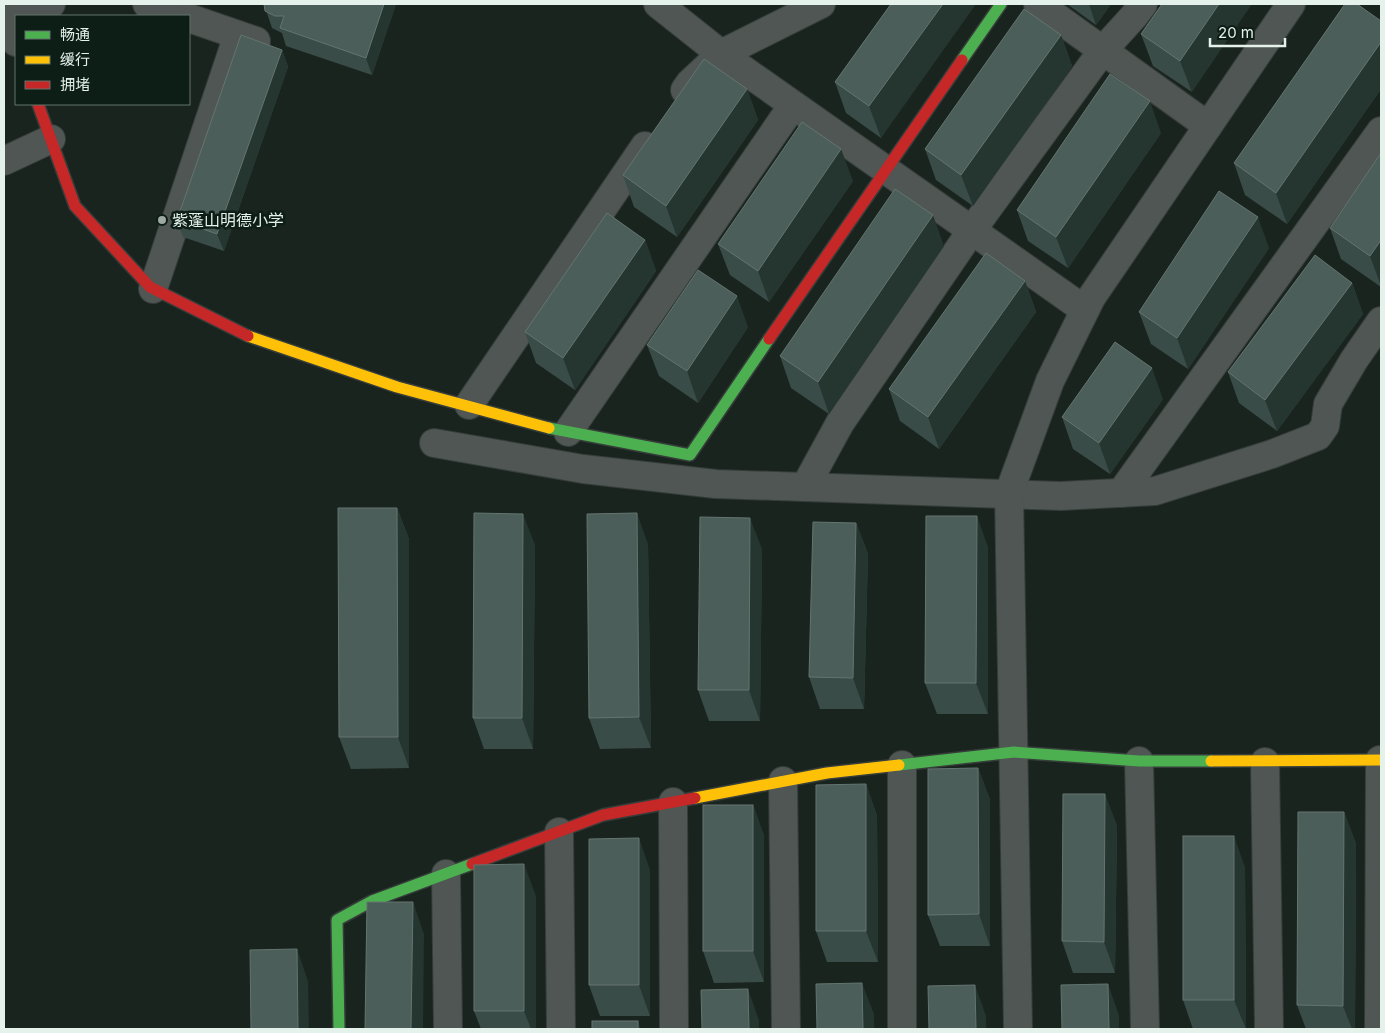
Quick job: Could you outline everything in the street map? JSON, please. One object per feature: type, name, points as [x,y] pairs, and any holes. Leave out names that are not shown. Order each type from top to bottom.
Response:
[{"type":"street","points":[[26,15],[51,4]]},
{"type":"street","points":[[147,4],[181,15]]},
{"type":"street","points":[[658,4],[721,54],[1085,310]]},
{"type":"street","points":[[469,405],[690,83],[721,54],[821,4]]},
{"type":"street","points":[[38,105],[75,206],[153,289],[250,337],[397,387],[469,405],[547,428],[690,455],[1001,4]]},
{"type":"street","points":[[1038,4],[1208,126]]},
{"type":"street","points":[[805,487],[840,422],[972,230],[1103,50],[1143,4]]},
{"type":"street","points":[[1018,1029],[1010,493],[1050,381],[1091,298],[1291,4]]},
{"type":"street","points":[[190,18],[274,47]]},
{"type":"street","points":[[153,289],[238,35]]},
{"type":"street","points":[[568,432],[793,105]]},
{"type":"street","points":[[1121,493],[1381,131]]},
{"type":"street","points":[[4,161],[51,139]]},
{"type":"street","points":[[434,443],[583,469],[716,484],[1061,496],[1155,491],[1272,454],[1318,436],[1325,426],[1328,404],[1354,360],[1381,321]]},
{"type":"street","points":[[339,1029],[337,920],[372,901],[603,815],[827,773],[1014,752],[1139,761],[1265,762],[1381,760],[1379,1029]]},
{"type":"street","points":[[1139,761],[1145,1029]]},
{"type":"street","points":[[1265,762],[1269,1029]]},
{"type":"street","points":[[902,765],[902,1029]]},
{"type":"street","points":[[783,782],[786,1029]]},
{"type":"street","points":[[673,802],[674,1029]]},
{"type":"street","points":[[559,832],[561,1029]]},
{"type":"street","points":[[446,874],[448,1029]]},
{"type":"building","points":[[264,4],[384,4],[366,58],[280,28],[284,16],[275,16],[265,11]]},
{"type":"building","points":[[891,4],[943,4],[869,106],[835,82]]},
{"type":"building","points":[[1162,4],[1219,4],[1180,61],[1141,34]]},
{"type":"building","points":[[1345,4],[1357,4],[1381,21],[1381,42],[1276,193],[1234,163]]},
{"type":"building","points":[[1024,9],[1061,35],[961,175],[925,149]]},
{"type":"building","points":[[241,35],[282,50],[217,234],[177,220]]},
{"type":"building","points":[[704,59],[747,89],[666,206],[623,175]]},
{"type":"building","points":[[1110,74],[1150,101],[1056,237],[1017,210]]},
{"type":"building","points":[[802,122],[841,149],[758,271],[718,244]]},
{"type":"building","points":[[1381,153],[1381,240],[1370,256],[1330,228]]},
{"type":"building","points":[[895,189],[933,215],[818,382],[780,356]]},
{"type":"building","points":[[1219,191],[1258,217],[1177,338],[1139,312]]},
{"type":"building","points":[[607,213],[645,240],[563,358],[525,332]]},
{"type":"building","points":[[986,253],[1025,281],[928,417],[889,389]]},
{"type":"building","points":[[1315,255],[1352,283],[1265,400],[1228,372]]},
{"type":"building","points":[[698,270],[737,296],[687,371],[647,345]]},
{"type":"building","points":[[1115,342],[1152,368],[1099,443],[1062,417]]},
{"type":"building","points":[[338,508],[397,508],[398,737],[339,737]]},
{"type":"building","points":[[474,513],[523,514],[522,718],[473,718]]},
{"type":"building","points":[[637,513],[639,717],[589,718],[587,514]]},
{"type":"building","points":[[926,516],[977,516],[976,683],[925,683]]},
{"type":"building","points":[[700,517],[750,518],[749,690],[698,690]]},
{"type":"building","points":[[813,522],[856,523],[853,678],[809,677]]},
{"type":"building","points":[[978,768],[979,914],[928,915],[928,769]]},
{"type":"building","points":[[866,784],[866,931],[816,931],[816,785]]},
{"type":"building","points":[[1063,794],[1105,794],[1104,942],[1062,941]]},
{"type":"building","points":[[703,805],[753,805],[753,951],[703,951]]},
{"type":"building","points":[[1298,812],[1344,812],[1343,1006],[1297,1005]]},
{"type":"building","points":[[1183,836],[1234,836],[1234,1000],[1183,1000]]},
{"type":"building","points":[[639,838],[639,985],[589,985],[589,839]]},
{"type":"building","points":[[524,864],[524,1011],[474,1011],[474,865]]},
{"type":"building","points":[[367,902],[413,902],[411,1029],[365,1029]]},
{"type":"building","points":[[297,949],[298,1029],[251,1029],[250,950]]},
{"type":"building","points":[[862,983],[863,1029],[817,1029],[816,984]]},
{"type":"building","points":[[1108,984],[1109,1029],[1062,1029],[1061,985]]},
{"type":"building","points":[[975,985],[976,1029],[929,1029],[928,986]]},
{"type":"building","points":[[748,989],[749,1029],[702,1029],[701,990]]},
{"type":"building","points":[[592,1021],[638,1021],[638,1029],[592,1029]]},
{"type":"traffic: fast","points":[[962,60],[1001,4]]},
{"type":"traffic: fast","points":[[549,428],[690,455],[769,339]]},
{"type":"traffic: fast","points":[[899,765],[1014,752],[1139,761],[1211,761]]},
{"type":"traffic: fast","points":[[339,1029],[337,920],[372,901],[472,864]]},
{"type":"traffic: slow","points":[[248,336],[397,387],[549,428]]},
{"type":"traffic: slow","points":[[1211,761],[1381,760]]},
{"type":"traffic: slow","points":[[695,798],[827,773],[899,765]]},
{"type":"traffic: jam","points":[[769,339],[962,60]]},
{"type":"traffic: jam","points":[[38,105],[75,206],[150,287],[248,336]]},
{"type":"traffic: jam","points":[[472,864],[603,815],[695,798]]},
{"type":"place","name":"紫蓬山明德小学","points":[[162,220]]}]
